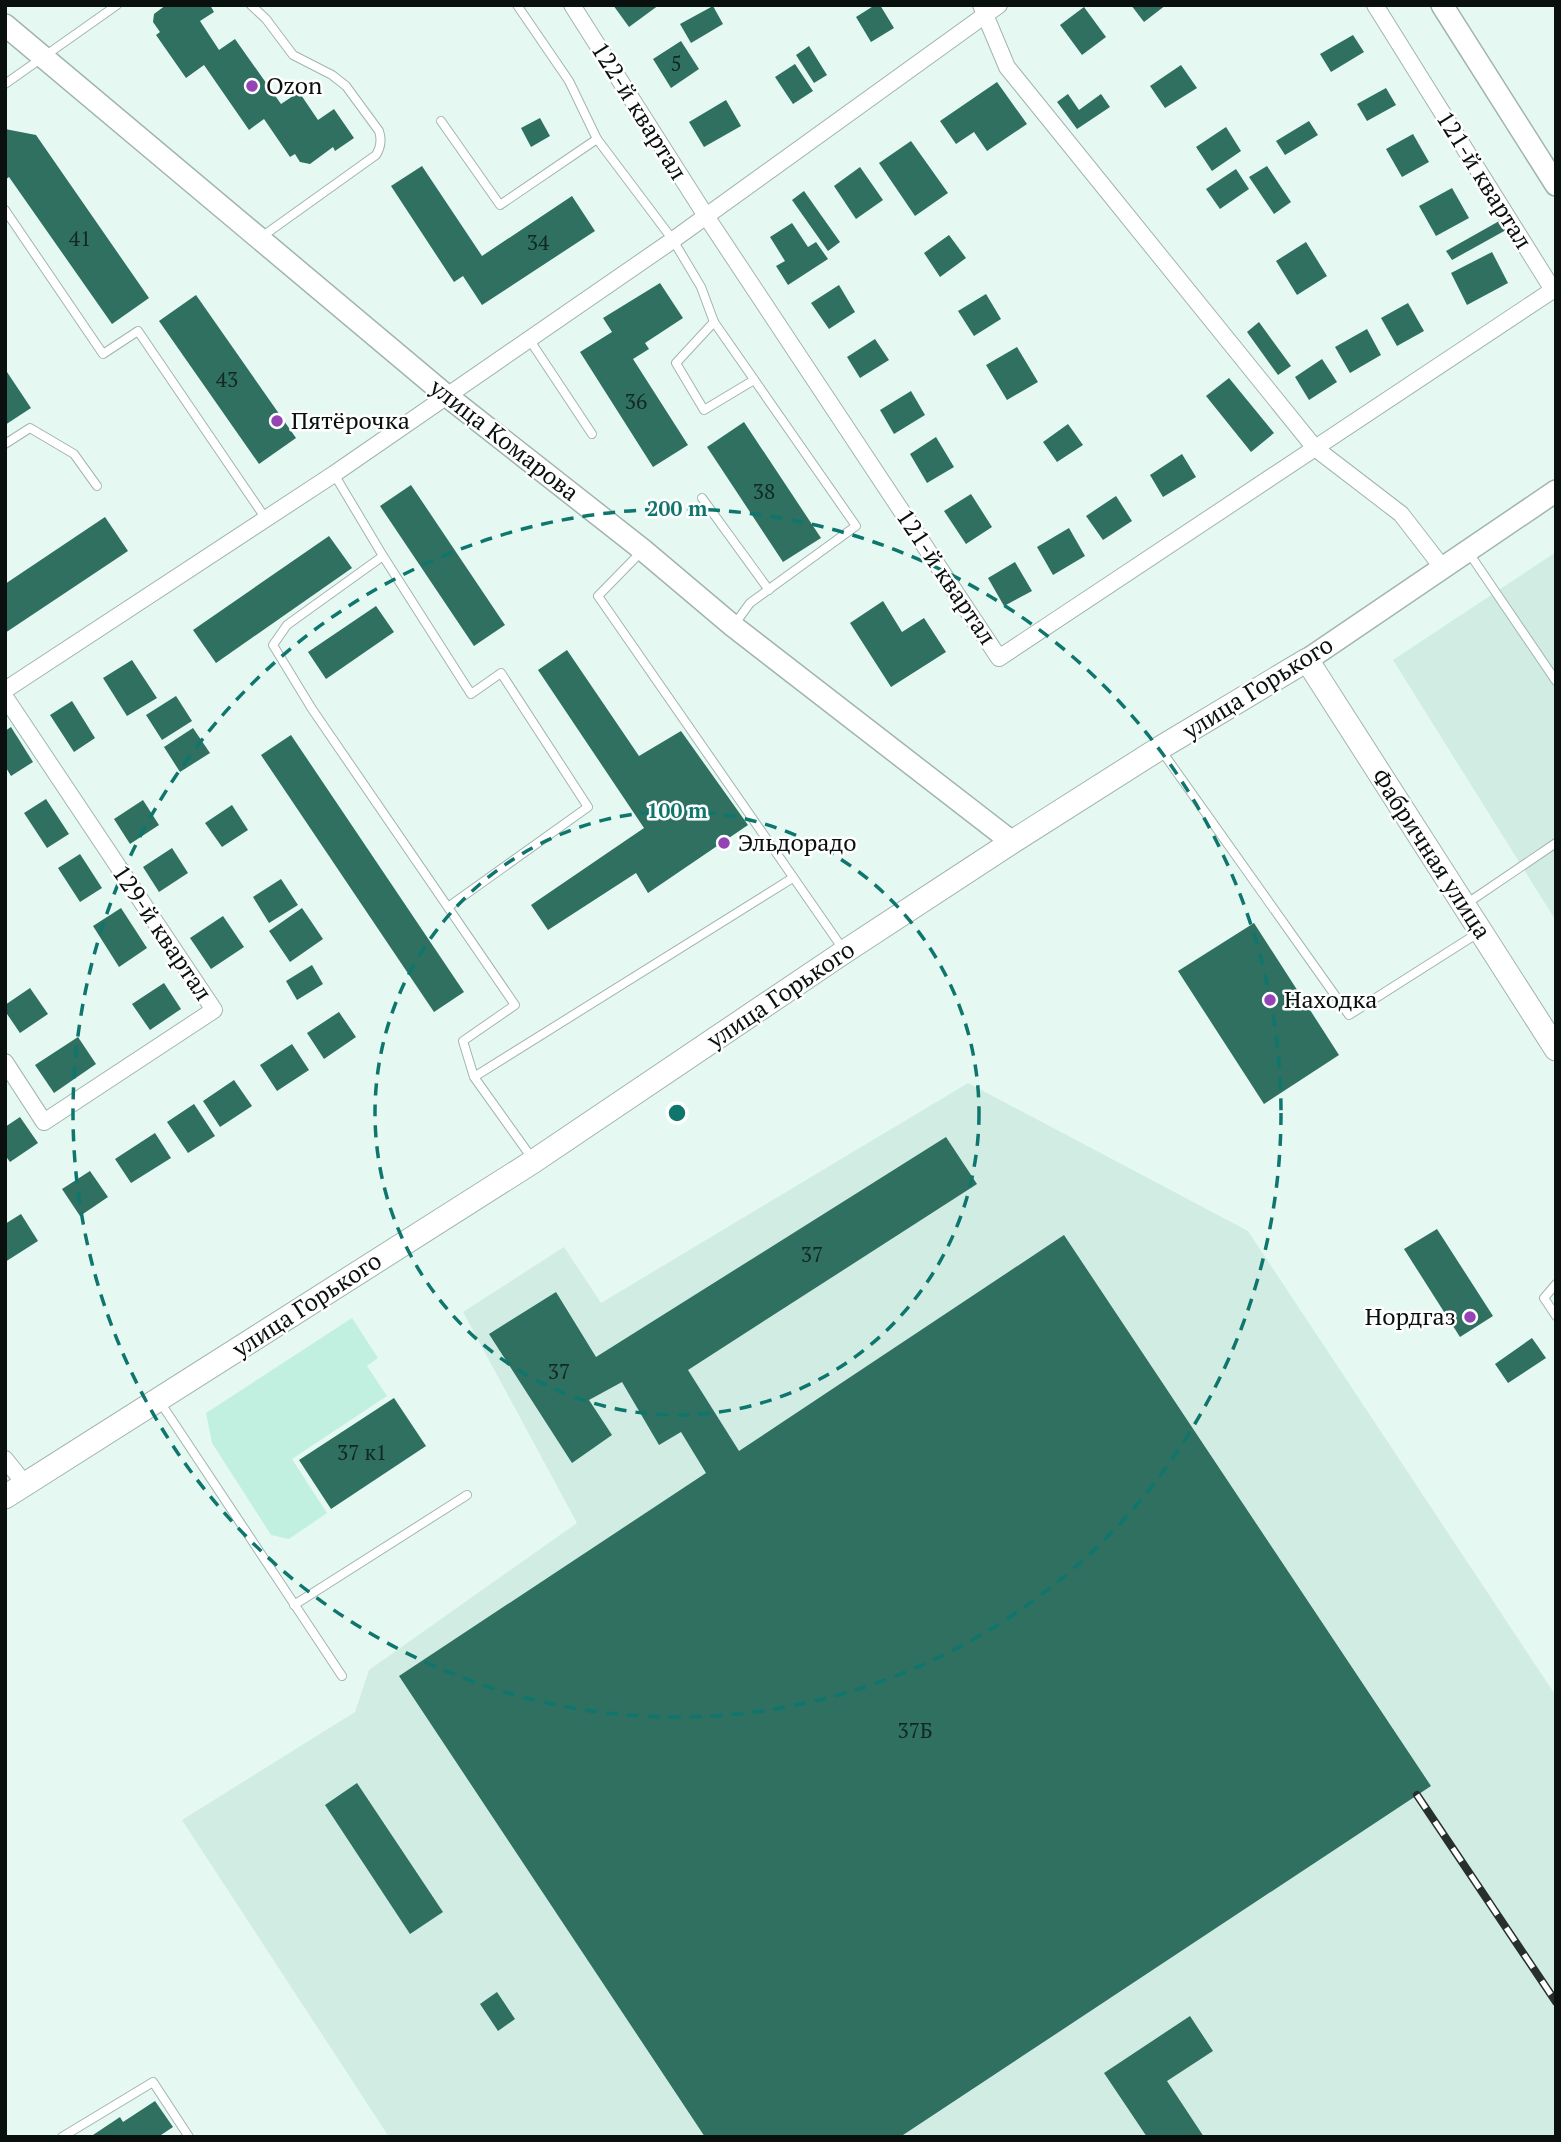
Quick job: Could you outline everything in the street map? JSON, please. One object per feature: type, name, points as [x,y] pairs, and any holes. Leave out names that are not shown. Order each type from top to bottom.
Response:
[{"type":"main road","name":"улица Горького","points":[[5,1497],[534,1161],[1012,842],[1160,748],[1307,660]]},
{"type":"main road","name":"Фабричная улица","points":[[1307,660],[1556,1049]]},
{"type":"street","name":"122-й квартал","points":[[572,5],[706,216]]},
{"type":"street","name":"121-й квартал","points":[[706,216],[999,657],[1553,290],[1375,5]]},
{"type":"street","points":[[1442,5],[1556,185]]},
{"type":"street","points":[[5,690],[334,474],[529,340],[673,240],[989,8],[1007,67],[1315,449],[1401,514],[1442,566]]},
{"type":"street","name":"улица Комарова","points":[[5,25],[447,396],[643,550],[733,626],[1012,842]]},
{"type":"street","name":"улица Горького","points":[[1307,660],[1556,491]]},
{"type":"street","name":"129-й квартал","points":[[5,697],[214,1010],[44,1122],[5,1062]]},
{"type":"street","points":[[5,1459],[25,1484]]},
{"type":"lane","points":[[5,84],[117,5]]},
{"type":"lane","points":[[251,5],[266,19],[293,55],[332,75],[346,86],[381,137],[380,149],[376,155],[260,239]]},
{"type":"lane","points":[[517,5],[569,81],[597,139],[673,240],[701,287],[714,322],[856,526],[750,603],[733,626]]},
{"type":"lane","points":[[441,121],[500,205],[597,139]]},
{"type":"lane","points":[[5,210],[103,354],[138,331],[266,519]]},
{"type":"lane","points":[[714,322],[676,363],[704,410],[754,380]]},
{"type":"lane","points":[[529,340],[592,435]]},
{"type":"lane","points":[[5,444],[30,428],[74,454],[97,486]]},
{"type":"lane","points":[[334,474],[471,694],[501,673],[588,807],[448,907]]},
{"type":"lane","points":[[702,499],[769,590]]},
{"type":"lane","points":[[643,550],[598,596],[791,879],[844,952]]},
{"type":"lane","points":[[1467,550],[1556,681]]},
{"type":"lane","points":[[383,556],[286,625],[274,645],[312,709],[515,1005],[463,1041],[474,1077],[534,1161]]},
{"type":"lane","points":[[1160,748],[1349,1015],[1481,932]]},
{"type":"lane","points":[[1464,905],[1556,843]]},
{"type":"lane","points":[[474,1077],[791,879]]},
{"type":"lane","points":[[1556,1284],[1544,1297],[1556,1316]]},
{"type":"lane","points":[[158,1399],[342,1676]]},
{"type":"lane","points":[[294,1605],[467,1494]]},
{"type":"lane","points":[[62,2137],[153,2082],[189,2137]]},
{"type":"shaded area","points":[[1556,552],[1556,921],[1393,660]]},
{"type":"shaded area","points":[[968,1083],[1248,1231],[1556,1696],[1556,2137],[389,2137],[182,1820],[355,1712],[369,1670],[577,1523],[463,1312],[564,1247],[601,1303]]},
{"type":"shaded area","points":[[352,1318],[378,1358],[367,1366],[387,1396],[292,1459],[327,1513],[289,1539],[271,1535],[212,1443],[206,1413]]},
{"type":"building","points":[[166,5],[210,5],[214,12],[200,21],[219,50],[235,39],[281,104],[299,92],[318,120],[334,109],[354,138],[335,151],[333,147],[310,164],[300,162],[295,154],[290,157],[264,119],[249,130],[204,65],[186,78],[156,35],[160,32],[153,22],[154,14]]},
{"type":"building","points":[[613,5],[659,5],[629,27]]},
{"type":"building","points":[[875,5],[880,5],[894,28],[871,42],[856,17]]},
{"type":"building","points":[[1131,5],[1166,5],[1144,22]]},
{"type":"building","points":[[713,6],[723,24],[691,43],[680,24]]},
{"type":"building","points":[[1084,7],[1106,37],[1082,55],[1060,25]]},
{"type":"building","points":[[1353,35],[1364,52],[1331,72],[1320,54]]},
{"type":"building","points":[[681,41],[699,69],[671,88],[653,59]]},
{"type":"building","points":[[809,46],[827,75],[814,83],[796,55]]},
{"type":"building","points":[[795,64],[813,91],[793,104],[775,77]]},
{"type":"building","points":[[1181,65],[1197,88],[1165,108],[1150,86]]},
{"type":"building","points":[[997,82],[1027,124],[987,151],[974,132],[956,144],[940,121]]},
{"type":"building","points":[[1386,88],[1396,105],[1367,121],[1357,104]]},
{"type":"building","points":[[1068,94],[1079,110],[1101,94],[1110,107],[1077,129],[1057,102]]},
{"type":"building","points":[[726,100],[741,126],[704,147],[689,122]]},
{"type":"building","points":[[540,118],[550,136],[531,147],[521,128]]},
{"type":"building","points":[[1309,121],[1318,135],[1285,155],[1276,141]]},
{"type":"building","points":[[1226,127],[1241,151],[1212,171],[1196,147]]},
{"type":"building","points":[[5,129],[36,135],[149,298],[112,324],[9,177],[5,180]]},
{"type":"building","points":[[1413,134],[1429,162],[1402,177],[1386,149]]},
{"type":"building","points":[[911,141],[948,193],[915,216],[879,163]]},
{"type":"building","points":[[422,166],[482,256],[572,196],[595,231],[482,305],[463,276],[454,282],[391,186]]},
{"type":"building","points":[[1267,166],[1291,202],[1274,214],[1249,177]]},
{"type":"building","points":[[860,167],[883,200],[856,219],[834,186]]},
{"type":"building","points":[[1236,169],[1249,189],[1220,209],[1206,189]]},
{"type":"building","points":[[1452,188],[1469,218],[1436,236],[1419,206]]},
{"type":"building","points":[[804,191],[840,242],[828,251],[792,200]]},
{"type":"building","points":[[1501,220],[1506,230],[1452,260],[1446,251]]},
{"type":"building","points":[[792,223],[808,247],[816,242],[828,259],[788,285],[776,266],[785,261],[770,237]]},
{"type":"building","points":[[949,235],[966,258],[940,277],[924,253]]},
{"type":"building","points":[[1306,242],[1327,276],[1297,295],[1276,261]]},
{"type":"building","points":[[1492,252],[1508,283],[1467,305],[1451,273]]},
{"type":"building","points":[[660,283],[683,318],[645,343],[649,349],[633,359],[688,445],[653,467],[580,352],[612,332],[603,318]]},
{"type":"building","points":[[839,285],[855,312],[829,329],[811,303]]},
{"type":"building","points":[[986,294],[1001,319],[974,336],[958,311]]},
{"type":"building","points":[[196,295],[296,438],[259,464],[159,321]]},
{"type":"building","points":[[1408,303],[1424,331],[1397,346],[1381,318]]},
{"type":"building","points":[[1259,322],[1291,366],[1278,375],[1247,332]]},
{"type":"building","points":[[1367,329],[1381,355],[1350,373],[1335,347]]},
{"type":"building","points":[[875,339],[889,360],[860,378],[847,357]]},
{"type":"building","points":[[1017,347],[1038,382],[1007,400],[986,365]]},
{"type":"building","points":[[1322,359],[1337,382],[1309,400],[1295,377]]},
{"type":"building","points":[[5,369],[31,408],[5,425]]},
{"type":"building","points":[[1229,378],[1274,433],[1251,452],[1206,396]]},
{"type":"building","points":[[911,391],[925,415],[894,434],[880,410]]},
{"type":"building","points":[[744,422],[821,538],[783,562],[707,447]]},
{"type":"building","points":[[1068,424],[1083,445],[1057,462],[1043,442]]},
{"type":"building","points":[[936,437],[954,467],[927,483],[910,454]]},
{"type":"building","points":[[1182,454],[1196,477],[1163,497],[1150,475]]},
{"type":"building","points":[[411,485],[505,625],[474,646],[380,506]]},
{"type":"building","points":[[971,494],[992,527],[966,544],[944,511]]},
{"type":"building","points":[[1116,496],[1132,521],[1103,540],[1086,516]]},
{"type":"building","points":[[105,517],[128,551],[5,633],[5,584]]},
{"type":"building","points":[[1069,528],[1085,556],[1053,575],[1037,547]]},
{"type":"building","points":[[329,536],[352,568],[216,663],[193,630]]},
{"type":"building","points":[[1015,562],[1032,591],[1004,606],[988,578]]},
{"type":"building","points":[[883,601],[902,632],[924,618],[946,652],[891,687],[850,623]]},
{"type":"building","points":[[376,606],[394,632],[326,679],[308,652]]},
{"type":"building","points":[[567,650],[639,756],[681,731],[748,825],[648,893],[636,873],[548,930],[531,905],[644,828],[538,670]]},
{"type":"building","points":[[132,660],[157,698],[127,716],[103,678]]},
{"type":"building","points":[[176,696],[192,721],[162,740],[146,715]]},
{"type":"building","points":[[72,701],[95,738],[74,752],[50,715]]},
{"type":"building","points":[[11,727],[33,762],[11,776],[5,766],[5,731]]},
{"type":"building","points":[[193,728],[210,753],[180,772],[164,747]]},
{"type":"building","points":[[291,735],[464,992],[434,1012],[261,755]]},
{"type":"building","points":[[46,799],[69,834],[47,848],[24,813]]},
{"type":"building","points":[[143,800],[159,825],[130,844],[114,819]]},
{"type":"building","points":[[232,805],[248,830],[222,847],[205,823]]},
{"type":"building","points":[[172,848],[188,873],[159,892],[143,867]]},
{"type":"building","points":[[80,854],[102,888],[80,902],[58,868]]},
{"type":"building","points":[[281,879],[298,905],[269,923],[253,897]]},
{"type":"building","points":[[121,908],[147,948],[119,967],[93,926]]},
{"type":"building","points":[[302,908],[323,939],[290,962],[269,931]]},
{"type":"building","points":[[223,916],[244,947],[211,969],[190,938]]},
{"type":"building","points":[[1254,923],[1339,1055],[1264,1104],[1178,971]]},
{"type":"building","points":[[312,965],[323,984],[297,1000],[286,981]]},
{"type":"building","points":[[164,983],[181,1009],[150,1030],[132,1004]]},
{"type":"building","points":[[30,988],[48,1014],[20,1033],[5,1011],[5,1005]]},
{"type":"building","points":[[339,1012],[356,1037],[324,1059],[307,1033]]},
{"type":"building","points":[[78,1037],[96,1064],[54,1093],[35,1065]]},
{"type":"building","points":[[292,1044],[309,1070],[277,1091],[260,1065]]},
{"type":"building","points":[[234,1080],[252,1106],[220,1127],[203,1101]]},
{"type":"building","points":[[194,1104],[215,1136],[188,1153],[167,1122]]},
{"type":"building","points":[[20,1117],[38,1143],[10,1162],[5,1155],[5,1127]]},
{"type":"building","points":[[155,1133],[171,1158],[131,1183],[115,1159]]},
{"type":"building","points":[[946,1137],[977,1184],[688,1370],[739,1451],[1064,1235],[1431,1786],[900,2137],[705,2137],[399,1676],[706,1473],[681,1432],[659,1445],[622,1382],[589,1400],[612,1435],[572,1463],[489,1334],[556,1292],[596,1357]]},
{"type":"building","points":[[90,1171],[108,1197],[80,1216],[62,1189]]},
{"type":"building","points":[[21,1214],[38,1241],[5,1262],[5,1224]]},
{"type":"building","points":[[1437,1229],[1493,1316],[1460,1337],[1404,1249]]},
{"type":"building","points":[[1532,1338],[1546,1358],[1508,1383],[1495,1364]]},
{"type":"building","points":[[394,1398],[426,1446],[331,1509],[299,1460]]},
{"type":"building","points":[[357,1783],[443,1912],[410,1934],[325,1805]]},
{"type":"building","points":[[497,1992],[515,2019],[498,2031],[480,2004]]},
{"type":"building","points":[[1190,2016],[1213,2051],[1167,2081],[1204,2137],[1147,2137],[1104,2073]]},
{"type":"building","points":[[155,2101],[173,2127],[158,2137],[90,2137],[120,2117],[123,2122]]},
{"type":"railway","points":[[1417,1795],[1556,2002]]},
{"type":"place","name":"Ozon","points":[[252,86]]},
{"type":"place","name":"Пятёрочка","points":[[277,421]]},
{"type":"place","name":"Эльдорадо","points":[[724,843]]},
{"type":"place","name":"Находка","points":[[1270,1000]]},
{"type":"place","name":"Нордгаз","points":[[1470,1317]]}]
